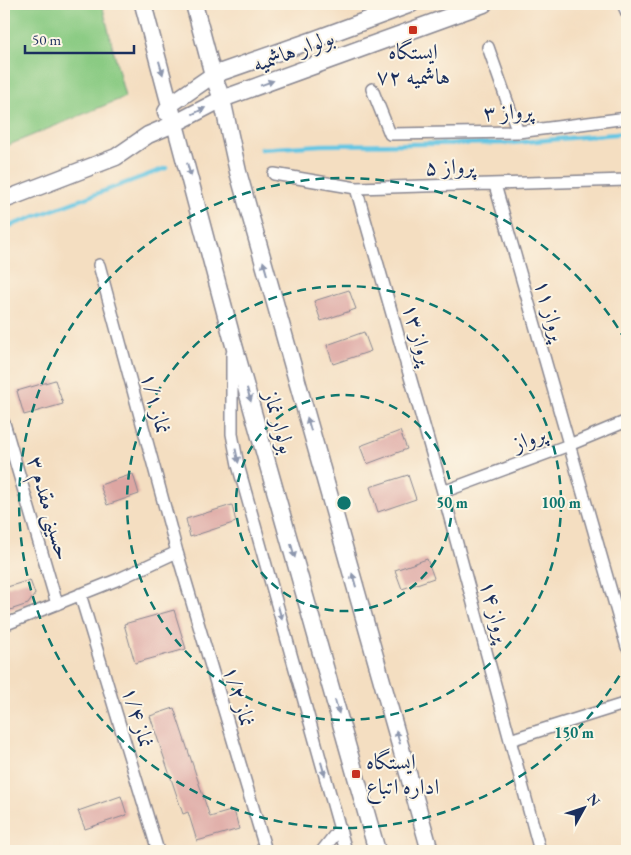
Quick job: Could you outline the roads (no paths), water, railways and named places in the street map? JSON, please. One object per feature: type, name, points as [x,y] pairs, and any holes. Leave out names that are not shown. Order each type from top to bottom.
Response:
[{"type":"main road","name":"بولوار نماز","points":[[143,4],[172,104],[232,338],[378,851]]},
{"type":"main road","name":"بولوار نماز","points":[[194,4],[213,74],[222,99],[238,172],[430,851]]},
{"type":"main road","name":"بولوار هاشمیه","points":[[148,135],[172,104],[213,74],[411,4]]},
{"type":"main road","name":"بولوار هاشمیه","points":[[148,135],[222,99],[484,4]]},
{"type":"main road","points":[[4,200],[116,157],[148,135]]},
{"type":"street","points":[[623,4],[627,13]]},
{"type":"street","points":[[488,47],[518,132]]},
{"type":"street","name":"پرواز ۳","points":[[372,88],[390,134],[518,132],[627,118]]},
{"type":"street","name":"پرواز ۵","points":[[274,174],[356,188],[627,181]]},
{"type":"street","name":"پرواز ۱۱","points":[[495,185],[627,647]]},
{"type":"street","name":"پرواز ۱۳","points":[[356,188],[443,492]]},
{"type":"street","name":"نماز ۱/۱","points":[[99,265],[177,552]]},
{"type":"street","points":[[232,338],[232,427],[238,465],[346,851]]},
{"type":"street","name":"پرواز","points":[[443,492],[569,445],[627,421]]},
{"type":"street","name":"حسینی مقدم ۳","points":[[4,423],[57,604]]},
{"type":"street","name":"پرواز ۱۴","points":[[443,492],[540,851]]},
{"type":"street","points":[[4,625],[119,579],[177,552]]},
{"type":"street","name":"نماز ۱/۲","points":[[177,552],[266,851]]},
{"type":"street","name":"نماز ۱/۴","points":[[80,594],[158,851]]},
{"type":"street","points":[[510,740],[627,703]]},
{"type":"street","points":[[322,851],[340,828]]},
{"type":"waterway","points":[[261,149],[321,145],[512,143],[627,133]]},
{"type":"waterway","points":[[4,228],[166,168]]},
{"type":"place","name":"ایستگاه هاشمیه ۷۲","points":[[413,30]]},
{"type":"place","name":"ایستگاه اداره اتباع","points":[[356,774]]}]
